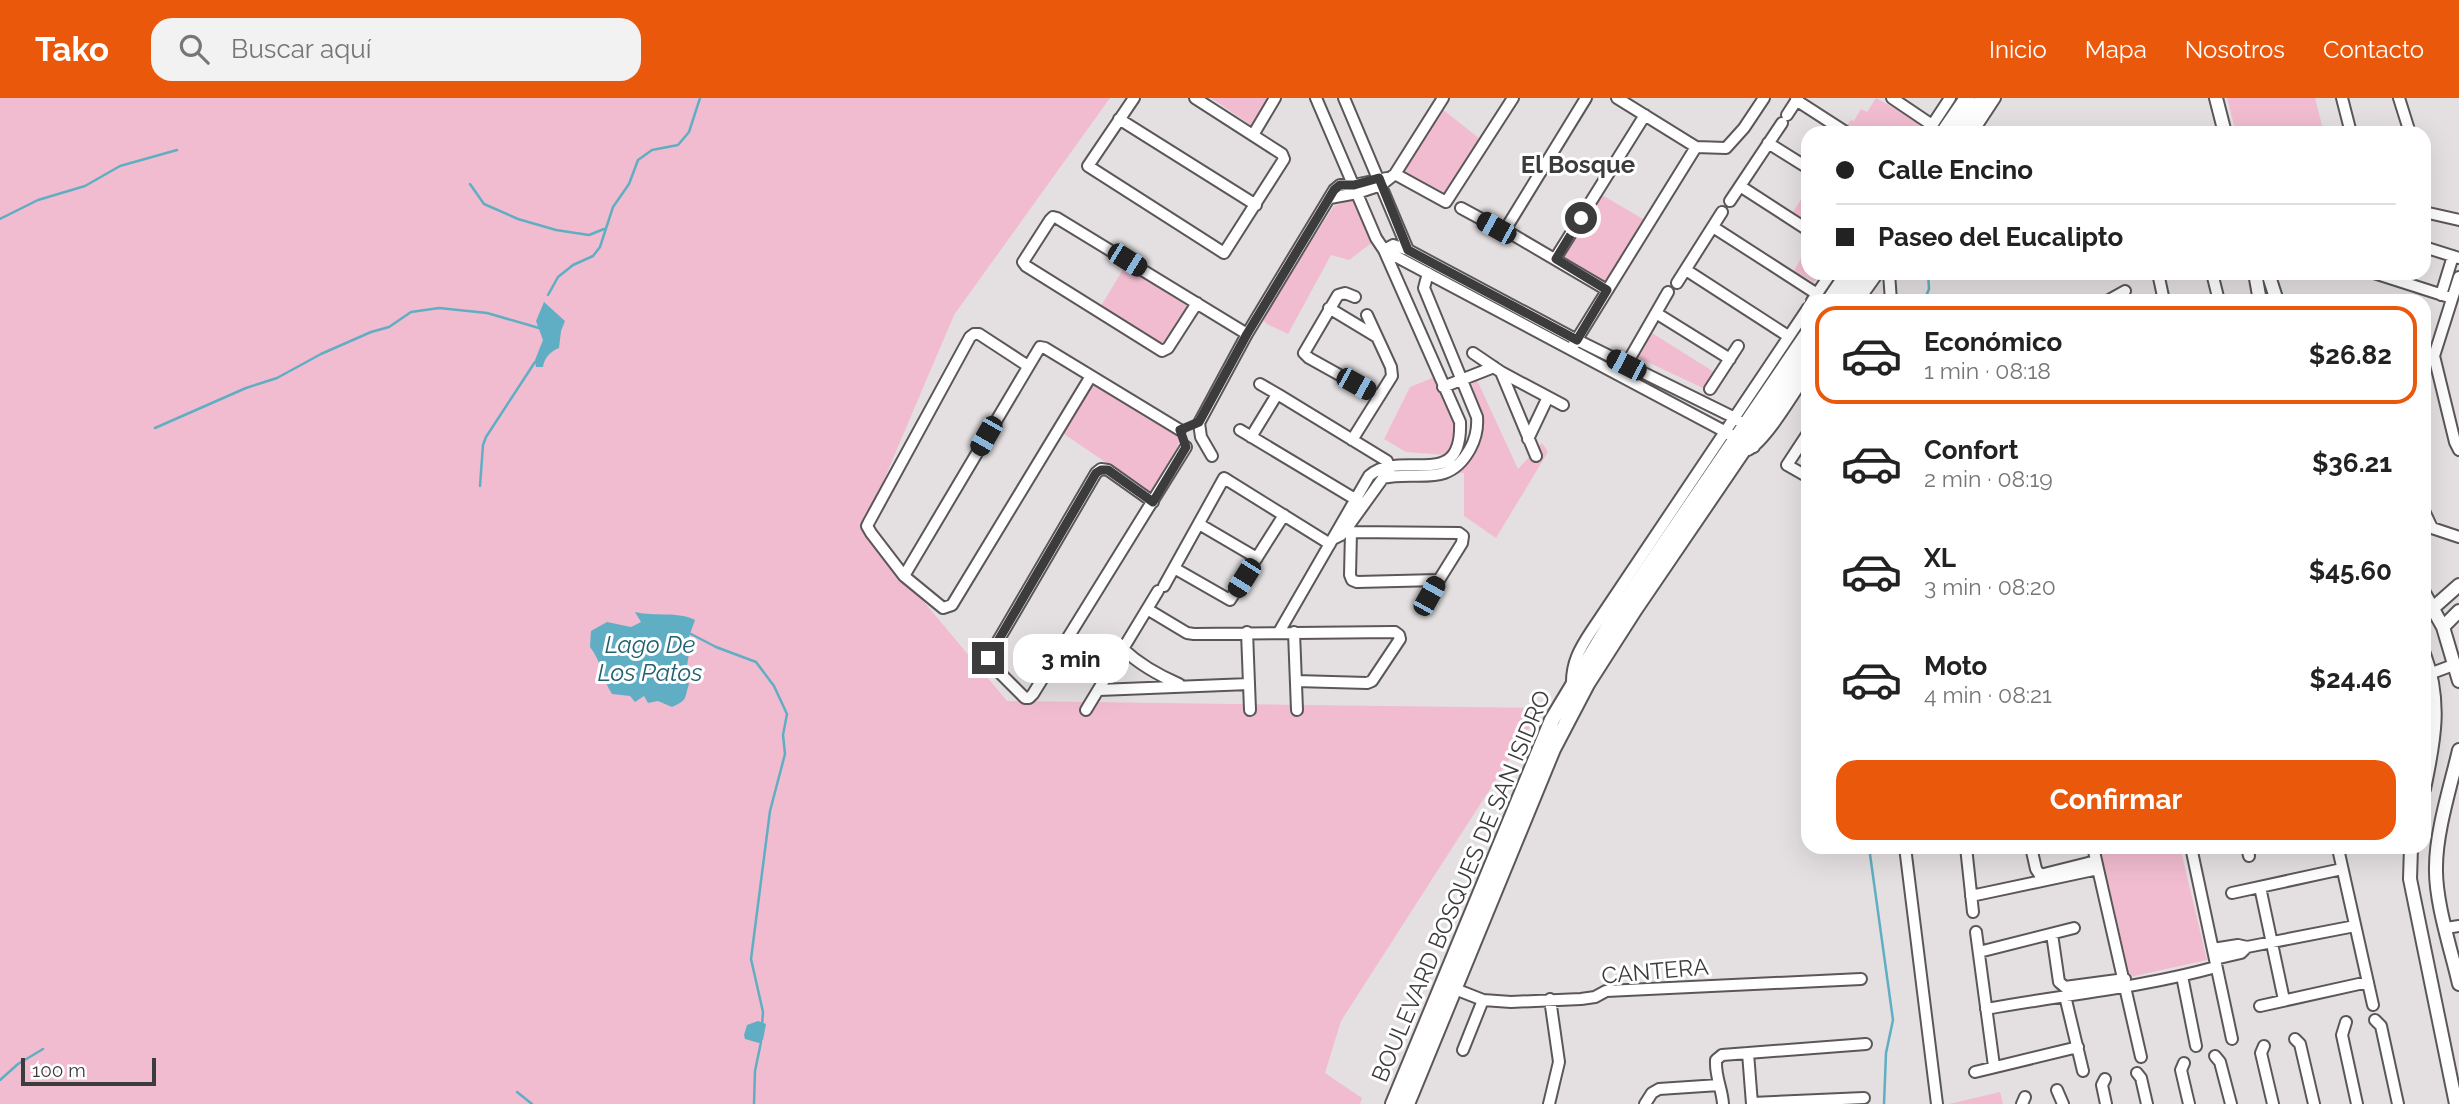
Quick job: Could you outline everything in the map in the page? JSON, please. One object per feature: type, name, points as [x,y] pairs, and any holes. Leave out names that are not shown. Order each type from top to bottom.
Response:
[{"type":"main road","points":[[1939,126],[1964,106],[1983,98]]},
{"type":"main road","points":[[1961,126],[1964,106]]},
{"type":"main road","points":[[1825,294],[1840,280]]},
{"type":"main road","name":"BOULEVARD BOSQUES DE SAN ISIDRO","points":[[1408,1104],[1553,749],[1581,695],[1801,344]]},
{"type":"main road","name":"BOULEVARD BOSQUES DE SAN ISIDRO","points":[[1750,426],[1801,364]]},
{"type":"main road","name":"BOULEVARD BOSQUES DE SAN ISIDRO","points":[[1393,1104],[1552,720],[1611,622],[1740,443]]},
{"type":"street","points":[[1134,98],[1088,166],[1224,253],[1284,159],[1282,153],[1195,98]]},
{"type":"street","points":[[1253,135],[1275,98]]},
{"type":"street","points":[[1316,98],[1460,422],[1461,440],[1454,455],[1422,472]]},
{"type":"street","points":[[1345,98],[1386,179],[1408,250]]},
{"type":"street","points":[[1212,456],[1201,437],[1199,422],[1247,334],[1330,198],[1340,185],[1356,189],[1386,179],[1443,98]]},
{"type":"street","points":[[1386,179],[1446,202],[1513,98]]},
{"type":"street","points":[[1505,230],[1586,98]]},
{"type":"street","points":[[1617,98],[1696,147],[1726,148],[1744,128],[1764,98]]},
{"type":"street","points":[[1892,98],[1929,126]]},
{"type":"street","points":[[1970,126],[1964,106],[1995,98]]},
{"type":"street","points":[[2216,98],[2223,126]]},
{"type":"street","points":[[2342,98],[2349,126]]},
{"type":"street","points":[[2399,98],[2408,126]]},
{"type":"street","points":[[1730,201],[1797,99],[1837,126]]},
{"type":"street","points":[[1556,259],[1645,115]]},
{"type":"street","points":[[1119,119],[1256,205]]},
{"type":"street","points":[[1768,143],[1801,164]]},
{"type":"street","points":[[1574,345],[1696,147]]},
{"type":"street","points":[[1740,186],[1801,225]]},
{"type":"street","points":[[1461,208],[1496,228],[1505,230],[1607,290]]},
{"type":"street","points":[[1677,283],[1722,212]]},
{"type":"street","points":[[2431,214],[2459,220]]},
{"type":"street","points":[[1197,303],[1168,348],[1163,351],[1023,262],[1050,220],[1057,218],[1197,303],[1247,334]]},
{"type":"street","points":[[1713,227],[1813,294]]},
{"type":"street","points":[[1384,250],[1394,245],[1408,250],[1740,443]]},
{"type":"street","points":[[2431,249],[2456,257],[2431,348]]},
{"type":"street","points":[[1384,250],[1574,345],[1626,365],[1750,426]]},
{"type":"street","points":[[1686,270],[1788,336]]},
{"type":"street","points":[[1428,273],[1424,288],[1477,417],[1477,432],[1460,464],[1449,472],[1436,476],[1422,472],[1390,471],[1383,466],[1369,476],[1354,498],[1346,528],[1352,580],[1438,580]]},
{"type":"street","points":[[2447,296],[2459,277]]},
{"type":"street","points":[[2396,280],[2447,296]]},
{"type":"street","points":[[2120,294],[2125,291]]},
{"type":"street","points":[[1626,365],[1668,292]]},
{"type":"street","points":[[1355,297],[1341,293],[1329,308],[1304,353],[1379,397]]},
{"type":"street","points":[[1411,315],[1432,306]]},
{"type":"street","points":[[1329,308],[1377,337]]},
{"type":"street","points":[[1656,313],[1730,359]]},
{"type":"street","points":[[1352,440],[1392,372],[1367,315]]},
{"type":"street","name":"BOULEVARD BOSQUES DE SAN ISIDRO","points":[[1740,443],[1750,426],[1788,336],[1801,318]]},
{"type":"street","points":[[1028,366],[979,334],[970,337],[867,526],[904,576],[943,608],[952,605],[1091,376]]},
{"type":"street","points":[[1710,390],[1738,346]]},
{"type":"street","points":[[904,576],[1040,347],[1180,430],[1186,447]]},
{"type":"street","points":[[1473,353],[1498,370],[1563,405]]},
{"type":"street","points":[[2431,361],[2459,450]]},
{"type":"street","points":[[1443,387],[1498,370]]},
{"type":"street","points":[[1498,370],[1536,456]]},
{"type":"street","name":"BOULEVARD BOSQUES DE SAN ISIDRO","points":[[1750,426],[1801,379]]},
{"type":"street","points":[[1260,384],[1387,461],[1390,471]]},
{"type":"street","points":[[1251,437],[1277,395]]},
{"type":"street","points":[[1528,439],[1549,397]]},
{"type":"street","points":[[1460,422],[1477,417]]},
{"type":"street","points":[[1180,430],[1199,422]]},
{"type":"street","points":[[1240,430],[1365,505]]},
{"type":"street","points":[[1153,502],[1108,470],[1096,473],[988,658],[1025,698],[1033,694],[1153,502],[1186,447],[1201,437]]},
{"type":"street","points":[[1461,440],[1472,445]]},
{"type":"street","points":[[1801,444],[1787,465],[1801,473]]},
{"type":"street","points":[[1279,632],[1332,541],[1341,535],[1365,505],[1379,481],[1390,471]]},
{"type":"street","points":[[1086,710],[1174,568],[1224,478],[1332,541]]},
{"type":"street","points":[[1174,568],[1230,600],[1284,515]]},
{"type":"street","points":[[1199,524],[1257,558]]},
{"type":"street","points":[[2431,526],[2459,537]]},
{"type":"street","points":[[1346,528],[1460,533],[1463,536],[1462,543],[1429,596]]},
{"type":"street","points":[[2431,611],[2459,585]]},
{"type":"street","points":[[1147,609],[1187,633],[1395,632],[1399,635],[1400,639],[1372,681],[1296,681]]},
{"type":"street","points":[[2443,627],[2459,611]]},
{"type":"street","points":[[2431,615],[2443,627],[2459,681]]},
{"type":"street","points":[[1247,632],[1250,710]]},
{"type":"street","points":[[1294,632],[1297,710]]},
{"type":"street","points":[[1123,649],[1150,670],[1182,686]]},
{"type":"street","points":[[2431,674],[2456,664]]},
{"type":"street","points":[[1099,690],[1249,684]]},
{"type":"street","points":[[2431,697],[2435,727],[2431,750]]},
{"type":"street","points":[[2459,750],[2437,849],[2436,867],[2437,886],[2453,927],[2459,984]]},
{"type":"street","points":[[1906,854],[1937,1104]]},
{"type":"street","points":[[1967,854],[1973,912]]},
{"type":"street","points":[[2033,854],[2040,875],[2097,865]]},
{"type":"street","points":[[2095,854],[2141,1057]]},
{"type":"street","points":[[2193,854],[2232,1039]]},
{"type":"street","points":[[2339,854],[2373,1005]]},
{"type":"street","points":[[2411,854],[2410,879],[2456,1104]]},
{"type":"street","points":[[1971,895],[2097,865]]},
{"type":"street","points":[[2232,893],[2342,869]]},
{"type":"street","points":[[2260,887],[2284,1000]]},
{"type":"street","points":[[1986,1010],[2054,996],[2182,976],[2215,958],[2241,953],[2247,947],[2355,926]]},
{"type":"street","points":[[1979,953],[2074,928]]},
{"type":"street","points":[[1976,932],[1994,1066]]},
{"type":"street","points":[[2052,933],[2059,982],[2065,987],[2126,984]]},
{"type":"street","points":[[2182,976],[2196,1046]]},
{"type":"street","name":"CANTERA","points":[[1455,989],[1483,1000],[1511,1002],[1581,999],[1595,997],[1606,991],[1861,979]]},
{"type":"street","points":[[2260,1006],[2368,982]]},
{"type":"street","points":[[2065,996],[2083,1071]]},
{"type":"street","points":[[1549,1104],[1559,1062],[1550,999]]},
{"type":"street","points":[[1463,1050],[1483,1000]]},
{"type":"street","points":[[2375,1020],[2381,1026],[2398,1104]]},
{"type":"street","points":[[2346,1022],[2343,1035],[2357,1104]]},
{"type":"street","points":[[2295,1039],[2300,1044],[2314,1104]]},
{"type":"street","points":[[1723,1104],[1722,1091],[1715,1075],[1718,1056],[1866,1044]]},
{"type":"street","points":[[2264,1046],[2261,1054],[2273,1104]]},
{"type":"street","points":[[1975,1072],[2078,1047]]},
{"type":"street","points":[[1748,1053],[1752,1104],[1864,1098]]},
{"type":"street","points":[[2215,1056],[2220,1062],[2231,1104]]},
{"type":"street","points":[[2184,1063],[2181,1070],[2189,1104]]},
{"type":"street","points":[[2137,1073],[2141,1078],[2147,1104]]},
{"type":"street","points":[[2105,1079],[2102,1085],[2106,1104]]},
{"type":"street","points":[[1645,1104],[1652,1093],[1659,1089],[1719,1085]]},
{"type":"street","points":[[2057,1090],[2063,1104]]},
{"type":"shaded area","points":[[0,98],[1110,98],[954,315],[863,529],[1007,701],[1542,708],[1341,1021],[1325,1073],[1362,1098],[1360,1104],[0,1104]]},
{"type":"shaded area","points":[[1211,98],[1270,98],[1252,126]]},
{"type":"shaded area","points":[[1876,98],[1921,123],[1919,126],[1847,125],[1851,120],[1854,121],[1861,109],[1867,112]]},
{"type":"shaded area","points":[[2227,98],[2315,98],[2322,126],[2234,126]]},
{"type":"shaded area","points":[[1441,108],[1480,139],[1447,194],[1404,171]]},
{"type":"shaded area","points":[[1597,192],[1648,222],[1608,286],[1556,258]]},
{"type":"shaded area","points":[[1801,199],[1801,217],[1793,212]]},
{"type":"shaded area","points":[[1352,200],[1373,242],[1349,260],[1331,255],[1288,334],[1267,324],[1261,318],[1334,206]]},
{"type":"shaded area","points":[[1801,258],[1801,275],[1794,271]]},
{"type":"shaded area","points":[[1125,266],[1187,306],[1162,345],[1101,306]]},
{"type":"shaded area","points":[[1652,333],[1714,372],[1705,389],[1639,358]]},
{"type":"shaded area","points":[[1437,376],[1460,428],[1457,444],[1446,455],[1406,452],[1384,439],[1410,387]]},
{"type":"shaded area","points":[[1092,380],[1181,439],[1154,495],[1061,432]]},
{"type":"shaded area","points":[[1477,380],[1518,469],[1542,443],[1548,452],[1496,538],[1464,516],[1464,473],[1454,472],[1472,448],[1483,423],[1472,384]]},
{"type":"shaded area","points":[[2102,854],[2182,854],[2207,960],[2130,977]]},
{"type":"shaded area","points":[[2000,1092],[2003,1104],[1949,1104]]},
{"type":"water","points":[[544,302],[565,321],[559,348],[548,355],[543,367],[536,367],[535,360],[543,340],[536,321]]},
{"type":"water","name":"Lago De Los Patos","points":[[635,612],[681,616],[695,620],[685,648],[689,653],[685,679],[689,684],[686,696],[672,707],[658,701],[648,703],[644,696],[635,702],[630,696],[612,694],[590,647],[591,631],[607,622],[631,627],[641,622]]},
{"type":"water","points":[[758,1021],[766,1024],[763,1040],[759,1043],[745,1039],[747,1025]]},
{"type":"waterway","points":[[548,295],[558,277],[573,265],[593,256],[600,247],[613,207],[629,184],[638,160],[652,150],[678,145],[689,132],[700,98]]},
{"type":"waterway","points":[[0,219],[38,200],[85,186],[120,166],[177,150]]},
{"type":"waterway","points":[[470,184],[484,204],[518,219],[556,230],[589,235],[604,229]]},
{"type":"waterway","points":[[1927,294],[1928,280]]},
{"type":"waterway","points":[[155,428],[246,388],[277,378],[321,354],[389,327],[411,312],[439,308],[487,313],[539,328]]},
{"type":"waterway","points":[[480,486],[486,437],[535,362]]},
{"type":"waterway","points":[[691,634],[756,662],[774,686],[787,714],[783,735],[785,754],[770,811],[751,959],[763,1012],[762,1025]]},
{"type":"waterway","points":[[1870,854],[1893,1020],[1886,1053],[1884,1104]]},
{"type":"waterway","points":[[754,1104],[755,1071],[761,1042]]},
{"type":"waterway","points":[[0,1080],[18,1064],[43,1049]]},
{"type":"waterway","points":[[517,1092],[532,1104]]},
{"type":"district","name":"El Bosque","points":[[1578,165]]},
{"type":"route","points":[[988,658],[1096,473],[1108,470],[1153,502],[1186,447],[1180,430],[1199,422],[1247,334],[1334,190],[1340,185],[1354,185],[1379,178],[1408,250],[1577,340],[1607,290],[1556,259],[1581,218]]}]
